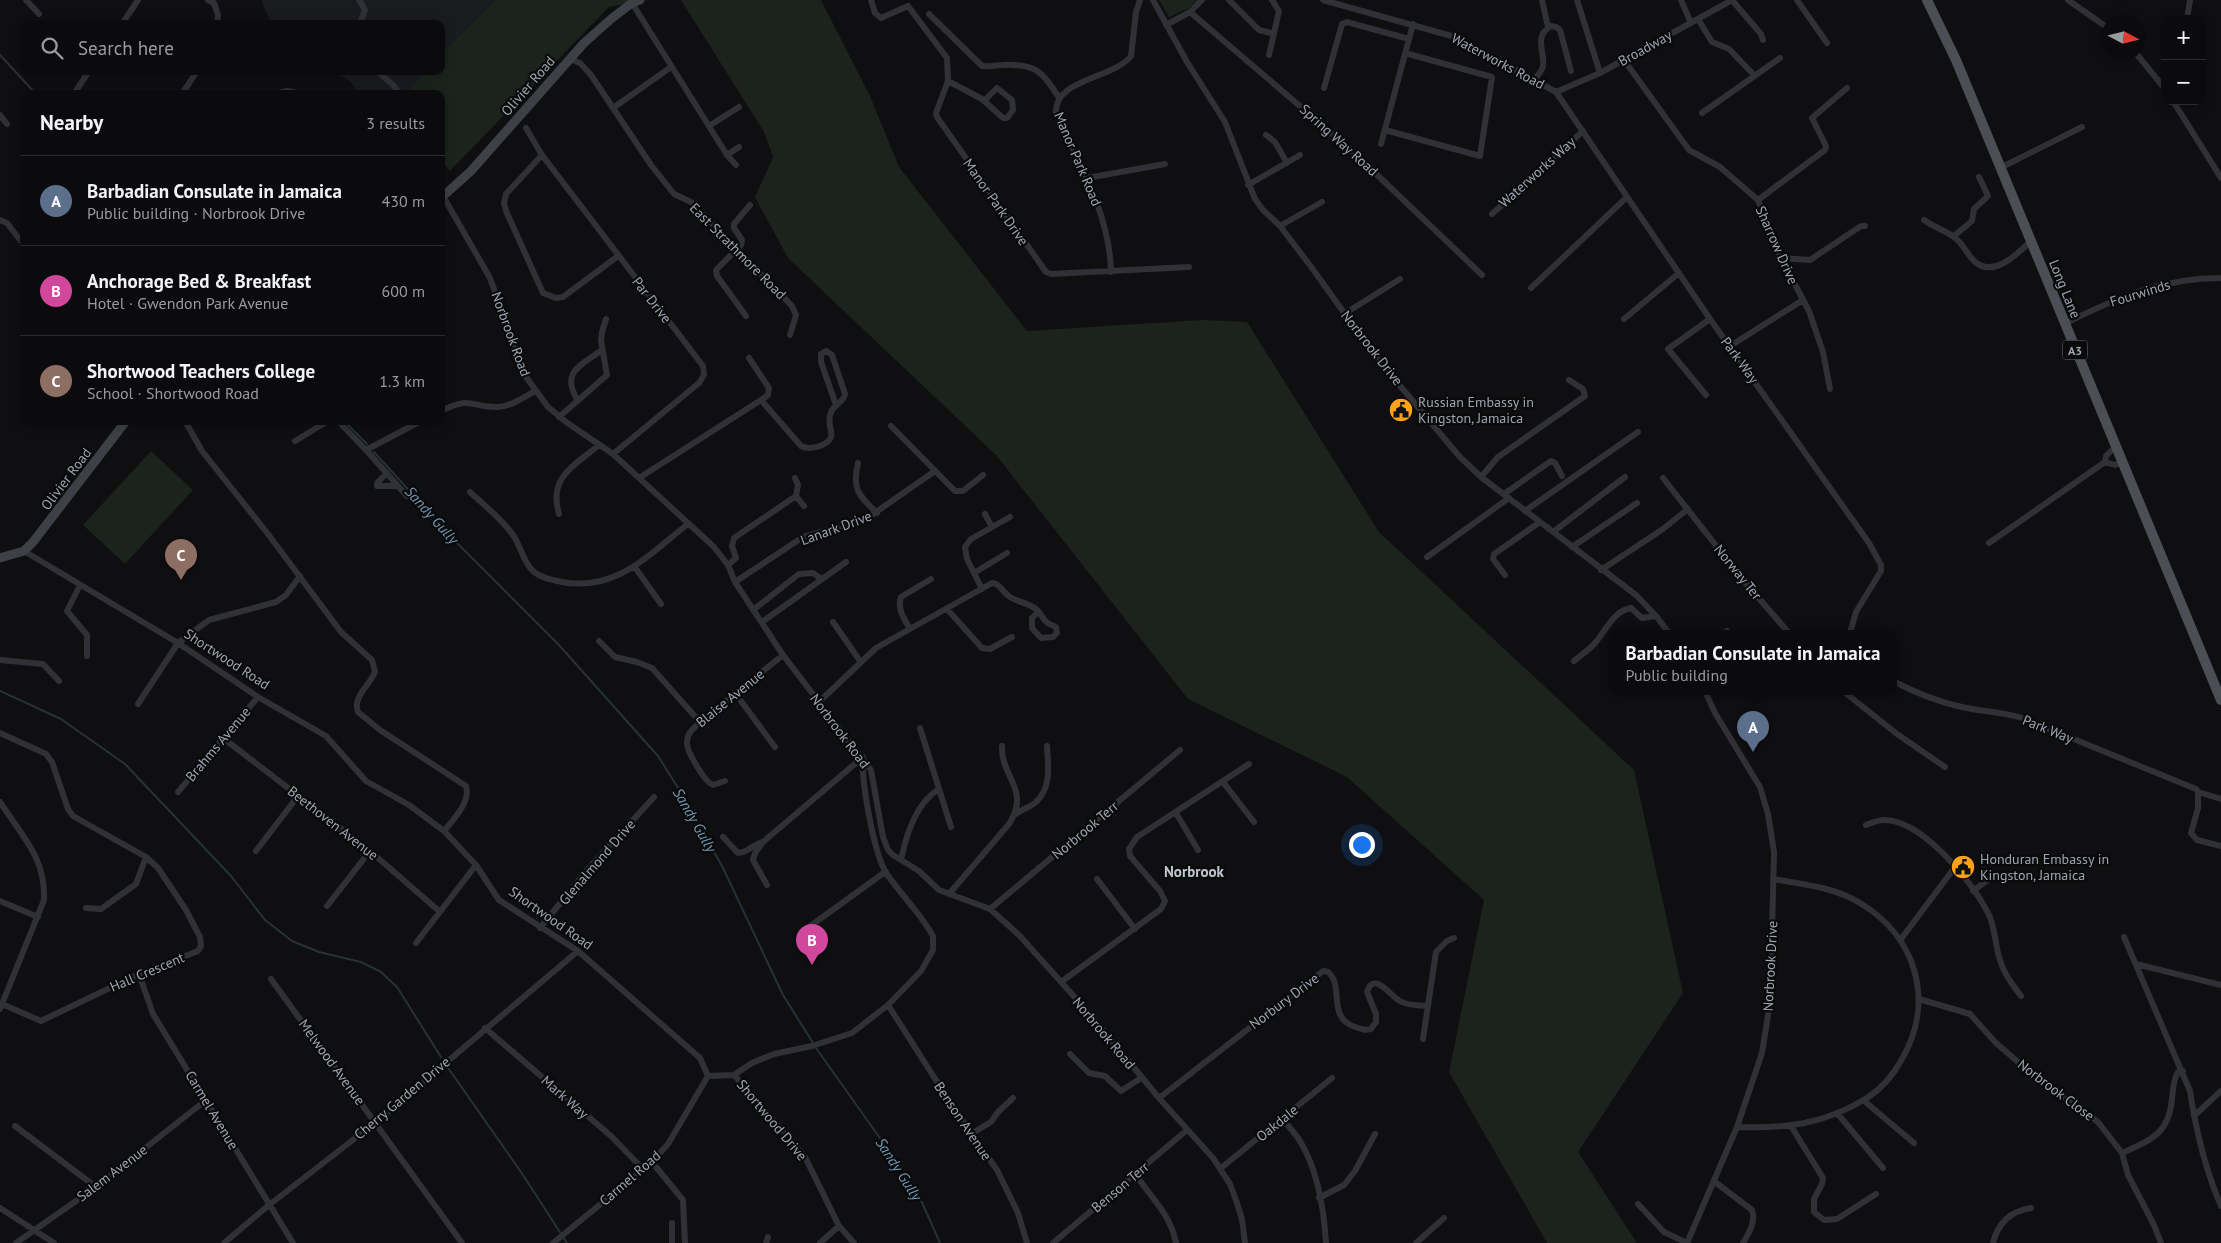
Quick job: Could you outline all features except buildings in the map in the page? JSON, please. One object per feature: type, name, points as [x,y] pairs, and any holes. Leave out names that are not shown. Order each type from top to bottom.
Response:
[{"type":"main road","name":"Long Lane","points":[[1927,0],[1956,60],[2115,448],[2221,700]]},
{"type":"main road","name":"Olivier Road","points":[[445,194],[471,171],[570,59],[611,19],[636,2]]},
{"type":"main road","name":"Olivier Road","points":[[24,551],[54,517],[123,425]]},
{"type":"main road","points":[[0,558],[24,551]]},
{"type":"street","points":[[26,0],[40,14]]},
{"type":"street","points":[[125,20],[138,0]]},
{"type":"street","points":[[208,0],[214,3],[218,15],[217,20]]},
{"type":"street","points":[[360,0],[365,10],[361,20]]},
{"type":"street","points":[[871,0],[875,13],[881,18],[908,3]]},
{"type":"street","name":"Manor Park Road","points":[[1111,272],[1108,240],[1100,213],[1087,178],[1056,113],[1059,98],[1066,91],[1127,61],[1133,50],[1136,12],[1140,0]]},
{"type":"street","name":"Norbrook Drive","points":[[1153,0],[1187,62],[1225,122],[1248,185],[1262,210],[1280,226],[1374,356],[1459,456],[1481,477],[1636,595],[1667,630]]},
{"type":"street","points":[[1166,25],[1190,12],[1202,0]]},
{"type":"street","points":[[1230,0],[1258,30],[1274,34]]},
{"type":"street","points":[[1269,55],[1279,11],[1272,0]]},
{"type":"street","name":"Waterworks Road","points":[[1323,0],[1352,10],[1455,36],[1556,92]]},
{"type":"street","points":[[1535,79],[1543,65],[1540,41],[1548,27],[1542,0]]},
{"type":"street","points":[[1578,0],[1600,73]]},
{"type":"street","points":[[1681,0],[1691,23]]},
{"type":"street","points":[[1732,0],[1761,34],[1763,40]]},
{"type":"street","name":"Broadway","points":[[1556,92],[1600,73],[1732,0]]},
{"type":"street","points":[[1797,0],[1827,43]]},
{"type":"street","points":[[2068,0],[2101,23]]},
{"type":"street","points":[[2188,15],[2190,0]]},
{"type":"street","points":[[636,2],[671,67],[727,155],[736,165]]},
{"type":"street","name":"Manor Park Drive","points":[[908,3],[947,58],[948,81],[936,113],[937,117],[1043,269],[1051,274],[1188,267]]},
{"type":"street","name":"Spring Way Road","points":[[1190,12],[1349,148],[1482,275]]},
{"type":"street","points":[[929,14],[982,66],[1011,64],[1031,67],[1042,72],[1059,98]]},
{"type":"street","points":[[1698,19],[1712,42],[1729,49],[1755,76]]},
{"type":"street","points":[[1324,88],[1342,24],[1347,22],[1409,39]]},
{"type":"street","points":[[1381,144],[1413,24]]},
{"type":"street","points":[[1548,27],[1556,27],[1560,30],[1571,72]]},
{"type":"street","points":[[1385,130],[1480,156],[1492,77],[1405,53]]},
{"type":"street","points":[[1702,113],[1780,58]]},
{"type":"street","name":"East Strathmore Road","points":[[570,59],[580,63],[591,74],[674,194],[691,202],[792,306],[796,315],[790,335]]},
{"type":"street","name":"Sharrow Drive","points":[[1624,60],[1689,150],[1720,167],[1758,200],[1781,258],[1809,311],[1823,352],[1830,389]]},
{"type":"street","points":[[2141,60],[2161,84]]},
{"type":"street","points":[[613,108],[671,67]]},
{"type":"street","points":[[77,90],[86,75]]},
{"type":"street","points":[[185,90],[194,75]]},
{"type":"street","points":[[381,75],[397,90]]},
{"type":"street","points":[[948,81],[984,101],[1003,118],[1006,118],[1013,110],[1012,100],[997,88],[984,101]]},
{"type":"street","points":[[1758,200],[1825,150],[1826,146],[1812,118],[1847,88]]},
{"type":"street","name":"Park Way","points":[[1556,92],[1710,319],[1833,489],[1881,565],[1881,571],[1856,612],[1851,630]]},
{"type":"street","points":[[2176,105],[2221,178]]},
{"type":"street","points":[[708,126],[739,107]]},
{"type":"street","points":[[0,114],[7,124]]},
{"type":"street","points":[[2000,168],[2082,127]]},
{"type":"street","name":"Par Drive","points":[[526,128],[542,156],[700,362],[704,375],[700,383],[612,454]]},
{"type":"street","name":"Waterworks Way","points":[[1492,214],[1583,131]]},
{"type":"street","points":[[1266,135],[1275,142],[1287,163]]},
{"type":"street","points":[[727,155],[739,147]]},
{"type":"street","points":[[1248,185],[1300,155]]},
{"type":"street","points":[[542,156],[506,194],[504,203],[543,293],[556,298],[563,297],[618,256]]},
{"type":"street","points":[[1087,178],[1164,164]]},
{"type":"street","points":[[1954,236],[1972,221],[1974,209],[1988,196],[1979,176]]},
{"type":"street","points":[[1531,288],[1627,197]]},
{"type":"street","name":"Norbrook Road","points":[[445,202],[490,278],[526,378],[535,391],[559,417],[612,454],[705,538],[728,566],[734,582],[783,654],[863,757],[870,770],[885,844],[893,855],[918,870],[939,890],[965,898],[990,909],[1019,935],[1088,1012],[1141,1078],[1220,1168],[1236,1200],[1242,1219],[1245,1243]]},
{"type":"street","points":[[1280,226],[1322,202]]},
{"type":"street","points":[[746,316],[716,273],[718,266],[741,245],[742,240],[734,228],[734,224],[750,205]]},
{"type":"street","points":[[0,220],[7,223],[20,240]]},
{"type":"street","points":[[1924,220],[1935,229],[1954,236],[1961,242],[1975,262],[1986,266],[1999,265],[2011,259],[2030,242]]},
{"type":"street","points":[[1781,258],[1810,260],[1862,226],[1865,226]]},
{"type":"street","points":[[1624,319],[1678,273]]},
{"type":"street","name":"Fourwinds","points":[[2064,324],[2111,301],[2146,288],[2181,280],[2221,278]]},
{"type":"street","points":[[1344,314],[1400,279]]},
{"type":"street","points":[[1730,346],[1803,300]]},
{"type":"street","points":[[559,417],[607,374],[602,350],[602,332],[606,319]]},
{"type":"street","points":[[1706,394],[1668,349],[1710,319]]},
{"type":"street","points":[[578,401],[570,386],[571,376],[575,370],[602,350]]},
{"type":"street","points":[[762,400],[801,446],[816,448],[831,439],[830,415],[836,405],[844,399],[845,394],[832,355],[826,351],[821,354],[821,362],[836,405]]},
{"type":"street","points":[[639,478],[768,395],[769,388],[749,358]]},
{"type":"street","points":[[1481,477],[1498,457],[1585,396],[1583,389],[1569,380]]},
{"type":"street","points":[[445,409],[464,402],[498,407],[508,405],[535,391]]},
{"type":"street","points":[[187,425],[202,451],[300,576],[341,632],[368,656],[374,664],[373,676],[356,703],[358,712],[380,730],[466,786],[466,799],[458,814],[444,831]]},
{"type":"street","points":[[295,441],[321,425]]},
{"type":"street","points":[[342,425],[407,496]]},
{"type":"street","points":[[366,450],[405,425]]},
{"type":"street","points":[[891,426],[952,489],[959,492],[983,475]]},
{"type":"street","points":[[1525,511],[1638,432]]},
{"type":"street","points":[[559,514],[555,497],[559,482],[564,474],[599,445]]},
{"type":"street","points":[[1989,543],[2105,462],[2106,456],[2115,448]]},
{"type":"street","points":[[1427,557],[1551,462],[1555,463],[1562,476]]},
{"type":"street","points":[[2105,462],[2115,464],[2121,462]]},
{"type":"street","points":[[858,463],[856,486],[863,500],[877,513]]},
{"type":"street","name":"Lanark Drive","points":[[734,582],[802,537],[866,519],[877,513],[934,471]]},
{"type":"street","points":[[387,473],[377,483],[377,486],[398,486]]},
{"type":"street","points":[[728,566],[736,558],[732,546],[734,538],[796,496],[798,485],[795,478]]},
{"type":"street","points":[[1553,532],[1625,478]]},
{"type":"street","name":"Norway Ter","points":[[1663,478],[1742,580],[1786,630]]},
{"type":"street","points":[[470,492],[508,528],[514,536],[528,566],[542,577],[583,585],[598,583],[626,573],[688,524]]},
{"type":"street","points":[[796,496],[804,506]]},
{"type":"street","points":[[1572,547],[1637,503]]},
{"type":"street","points":[[1601,570],[1688,510]]},
{"type":"street","points":[[985,514],[992,526]]},
{"type":"street","points":[[982,589],[967,559],[965,547],[971,539],[1010,517]]},
{"type":"street","points":[[1505,575],[1493,559],[1494,554],[1540,522]]},
{"type":"street","name":"Shortwood Road","points":[[24,551],[178,643],[258,697],[326,736],[366,781],[409,805],[444,831],[476,865],[499,900],[578,951],[700,1058],[708,1076]]},
{"type":"street","points":[[974,573],[1007,553]]},
{"type":"street","points":[[762,622],[846,562]]},
{"type":"street","points":[[634,566],[661,604]]},
{"type":"street","points":[[753,610],[800,574],[813,573],[822,579]]},
{"type":"street","points":[[138,704],[178,643],[210,620],[276,602],[286,595],[300,576]]},
{"type":"street","points":[[910,629],[901,613],[899,602],[901,597],[931,579]]},
{"type":"street","points":[[819,702],[860,661],[876,648],[992,583],[996,583],[1009,597],[1029,605],[1038,612],[1044,622],[1056,627],[1056,634],[1053,637],[1041,638],[1032,628],[1032,618],[1038,612]]},
{"type":"street","points":[[80,585],[67,611],[87,635],[88,656]]},
{"type":"street","points":[[1574,661],[1594,644],[1616,616],[1624,610],[1631,608],[1642,618],[1656,616]]},
{"type":"street","points":[[947,609],[982,648],[990,649],[1012,637]]},
{"type":"street","points":[[833,622],[860,661]]},
{"type":"street","points":[[599,641],[615,657],[652,668],[700,722]]},
{"type":"street","name":"Blaise Avenue","points":[[724,781],[713,785],[705,780],[688,749],[686,742],[688,736],[700,722],[783,654]]},
{"type":"street","points":[[0,660],[43,664],[59,681]]},
{"type":"street","name":"Park Way","points":[[1897,683],[1908,689],[1962,708],[2004,712],[2022,718],[2196,789],[2198,792],[2221,799]]},
{"type":"street","points":[[734,693],[776,747]]},
{"type":"street","name":"Norbrook Drive","points":[[1687,1243],[1736,1127],[1762,1053],[1771,972],[1774,852],[1771,828],[1760,787],[1707,695]]},
{"type":"street","points":[[1848,695],[1897,734],[1945,767]]},
{"type":"street","name":"Brahms Avenue","points":[[178,792],[258,697]]},
{"type":"street","points":[[920,728],[951,827]]},
{"type":"street","name":"Hall Crescent","points":[[0,733],[46,754],[52,762],[68,809],[73,816],[146,857],[158,868],[169,882],[200,937],[201,946],[198,951],[139,974],[41,1021],[1,1006]]},
{"type":"street","name":"Beethoven Avenue","points":[[223,738],[370,851],[439,911]]},
{"type":"street","points":[[949,894],[1010,824],[1016,814],[1018,805],[1017,794],[1002,757],[1002,746]]},
{"type":"street","points":[[1016,814],[1035,803],[1046,787],[1048,767],[1046,746]]},
{"type":"street","name":"Norbrook Terr","points":[[990,909],[1180,750]]},
{"type":"street","points":[[767,885],[753,860],[763,842],[863,757]]},
{"type":"street","points":[[708,1076],[734,1075],[752,1063],[774,1054],[845,1036],[888,1005],[922,971],[934,950],[929,929],[885,872],[863,788],[863,757]]},
{"type":"street","points":[[1061,982],[1155,914],[1165,901],[1160,891],[1130,856],[1130,849],[1138,837],[1249,764]]},
{"type":"street","points":[[1223,782],[1254,822]]},
{"type":"street","points":[[901,860],[907,832],[912,822],[927,799],[939,789]]},
{"type":"street","points":[[2198,792],[2198,808],[2191,833],[2197,840],[2221,846]]},
{"type":"street","points":[[256,851],[298,796]]},
{"type":"street","name":"Glenalmond Drive","points":[[540,928],[588,869],[654,797]]},
{"type":"street","points":[[0,802],[38,859],[45,882],[44,900],[38,917],[1,1006]]},
{"type":"street","points":[[1176,813],[1198,850]]},
{"type":"street","points":[[1866,825],[1882,819],[1898,822],[1933,843],[1955,867],[1989,914],[2006,976],[2021,996]]},
{"type":"street","points":[[724,836],[738,853],[746,852],[758,843],[763,842]]},
{"type":"street","points":[[327,906],[370,851]]},
{"type":"street","points":[[86,908],[101,909],[136,884],[146,857]]},
{"type":"street","points":[[416,943],[476,865]]},
{"type":"street","points":[[1901,939],[1955,867]]},
{"type":"street","points":[[809,927],[885,872]]},
{"type":"street","points":[[1736,1127],[1791,1126],[1837,1113],[1863,1100],[1895,1073],[1909,1048],[1915,1032],[1919,999],[1913,965],[1901,939],[1880,918],[1861,903],[1818,887],[1773,879]]},
{"type":"street","points":[[1973,891],[1989,879]]},
{"type":"street","points":[[1097,880],[1134,929]]},
{"type":"street","points":[[0,901],[38,917]]},
{"type":"street","points":[[2124,937],[2183,1071],[2190,1091],[2208,1174],[2221,1206]]},
{"type":"street","points":[[1423,1039],[1436,952],[1441,946],[1454,938]]},
{"type":"street","name":"Cherry Garden Drive","points":[[224,1243],[269,1205],[376,1122],[578,951]]},
{"type":"street","points":[[2136,964],[2221,984]]},
{"type":"street","name":"Norbury Drive","points":[[1159,1098],[1323,971],[1328,972],[1333,978],[1341,1017],[1351,1025],[1365,1030],[1371,1029],[1376,1022],[1376,1014],[1367,992],[1375,984],[1382,984],[1401,1002],[1427,1006]]},
{"type":"street","name":"Carmel Avenue","points":[[139,974],[153,1014],[293,1243]]},
{"type":"street","name":"Melwood Avenue","points":[[271,979],[462,1243]]},
{"type":"street","name":"Norbrook Close","points":[[1919,999],[1970,1014],[1996,1043],[2025,1068],[2098,1122],[2122,1153]]},
{"type":"street","name":"Benson Avenue","points":[[888,1005],[1008,1190],[1027,1243]]},
{"type":"street","name":"Mark Way","points":[[486,1028],[611,1136],[643,1169]]},
{"type":"street","points":[[1070,1054],[1089,1072],[1105,1076],[1122,1091],[1141,1078]]},
{"type":"street","points":[[2161,1243],[2128,1174],[2122,1153],[2147,1142],[2166,1125],[2171,1113],[2174,1081],[2178,1072],[2183,1071]]},
{"type":"street","name":"Shortwood Drive","points":[[734,1075],[805,1157],[839,1226],[854,1243]]},
{"type":"street","name":"Carmel Road","points":[[555,1241],[652,1162],[668,1144],[708,1076]]},
{"type":"street","name":"Oakdale","points":[[1220,1168],[1332,1078]]},
{"type":"street","points":[[2194,1116],[2221,1091]]},
{"type":"street","points":[[971,1134],[991,1122],[998,1112],[1013,1098]]},
{"type":"street","name":"Salem Avenue","points":[[16,1243],[96,1187],[206,1100]]},
{"type":"street","points":[[1863,1100],[1914,1143]]},
{"type":"street","points":[[1837,1113],[1883,1168]]},
{"type":"street","points":[[1283,1119],[1300,1141],[1313,1170],[1326,1243]]},
{"type":"street","points":[[15,1126],[96,1187]]},
{"type":"street","points":[[1791,1126],[1823,1178],[1814,1199],[1814,1212],[1824,1220],[1837,1219],[1876,1194]]},
{"type":"street","name":"Benson Terr","points":[[1053,1243],[1187,1130]]},
{"type":"street","points":[[1319,1198],[1344,1186],[1355,1172],[1375,1134]]},
{"type":"street","points":[[652,1162],[682,1200],[685,1243]]},
{"type":"street","points":[[1135,1174],[1166,1215],[1173,1228],[1176,1243]]},
{"type":"street","points":[[1714,1182],[1752,1210],[1754,1215],[1752,1227],[1743,1243]]},
{"type":"street","points":[[1638,1204],[1664,1232],[1687,1243]]},
{"type":"street","points":[[0,1208],[54,1243]]},
{"type":"street","points":[[1992,1243],[2006,1218],[2019,1210],[2031,1208]]},
{"type":"street","points":[[1416,1243],[1444,1218]]},
{"type":"street","points":[[672,1223],[672,1243]]},
{"type":"street","points":[[820,1243],[839,1226]]},
{"type":"shaded area","points":[[261,0],[496,0],[445,49],[445,20],[269,20]]},
{"type":"shaded area","points":[[496,0],[649,0],[609,7],[450,171],[445,165],[445,90],[409,90],[422,75],[445,75],[445,49]]},
{"type":"shaded area","points":[[681,0],[821,0],[870,96],[899,167],[1027,331],[1202,320],[1247,322],[1379,532],[1634,770],[1683,993],[1578,1152],[1637,1243],[1547,1243],[1449,1072],[1484,900],[1347,777],[1188,699],[996,455],[788,258],[755,197],[773,157],[764,132]]},
{"type":"shaded area","points":[[1159,0],[1197,0],[1189,8],[1169,17]]},
{"type":"shaded area","points":[[341,75],[422,75],[409,90],[356,90],[350,81]]},
{"type":"shaded area","points":[[151,451],[193,490],[125,564],[83,525]]},
{"type":"waterway","points":[[0,55],[32,90]]},
{"type":"waterway","points":[[348,425],[367,444]]},
{"type":"waterway","name":"Sandy Gully","points":[[374,452],[458,544],[558,644],[658,756],[687,802],[723,868],[783,995],[813,1043]]},
{"type":"waterway","points":[[0,691],[61,719],[125,764],[231,876],[265,920],[292,941],[319,952],[361,962],[381,972],[397,987],[441,1057]]},
{"type":"waterway","name":"Sandy Gully","points":[[816,1048],[916,1189],[940,1243]]},
{"type":"waterway","points":[[446,1065],[521,1172],[567,1243]]},
{"type":"place","name":"Russian Embassy in Kingston, Jamaica","points":[[1401,410]]},
{"type":"place","name":"Shortwood Teachers College","points":[[181,580]]},
{"type":"place","name":"Barbadian Consulate in Jamaica","points":[[1753,752]]},
{"type":"place","name":"Honduran Embassy in Kingston, Jamaica","points":[[1963,867]]},
{"type":"place","name":"Anchorage Bed & Breakfast","points":[[812,965]]},
{"type":"district","name":"Norbrook","points":[[1194,871]]}]
